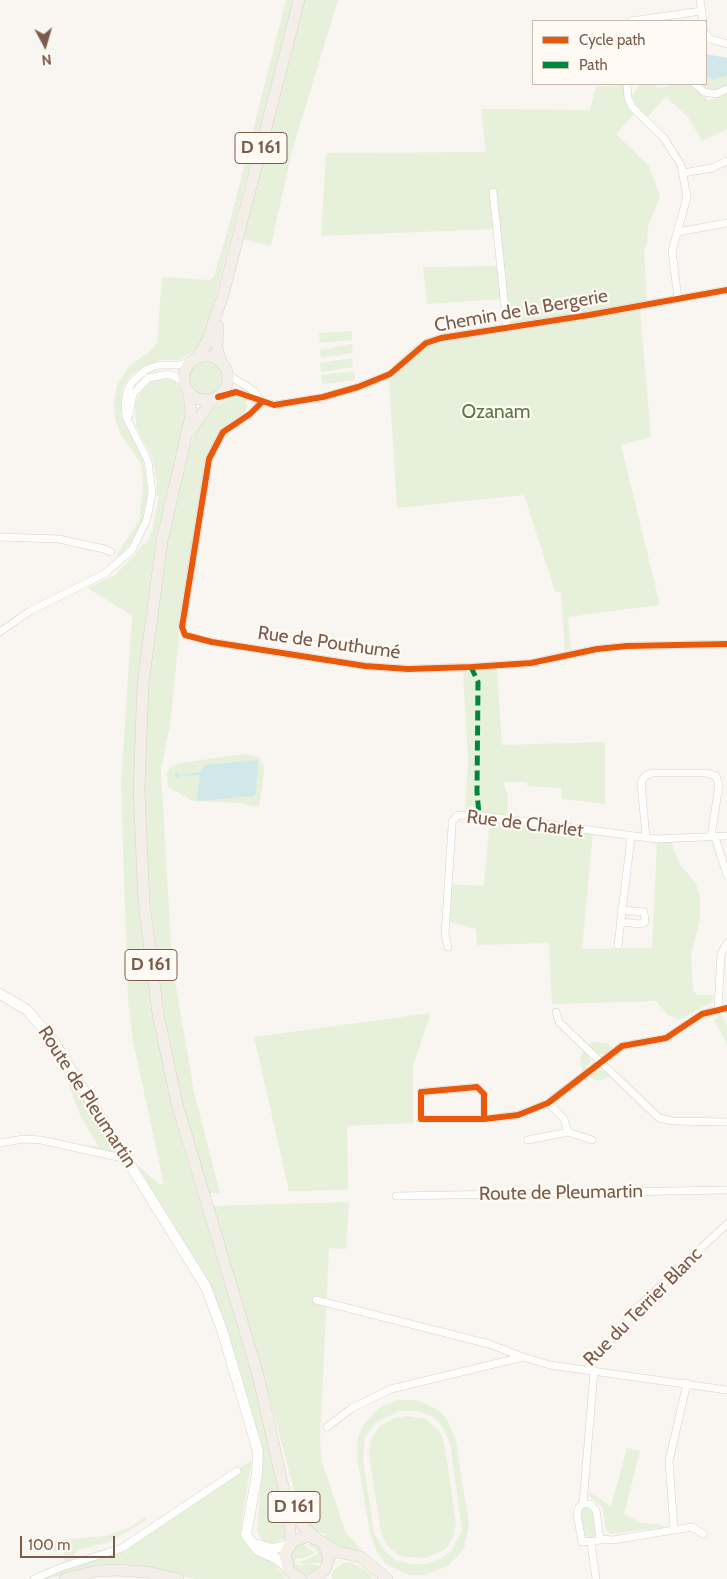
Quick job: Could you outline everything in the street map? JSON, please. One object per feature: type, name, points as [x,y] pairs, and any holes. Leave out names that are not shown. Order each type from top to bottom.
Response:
[{"type":"main road","name":"D 161","points":[[194,360],[207,342],[222,295],[299,0]]},
{"type":"main road","name":"D 161","points":[[222,295],[217,345],[224,367]]},
{"type":"main road","points":[[210,357],[224,367],[226,386],[215,398],[198,399],[187,389],[184,374],[194,360],[210,357]]},
{"type":"main road","name":"D 161","points":[[187,389],[191,410],[157,569],[143,684],[139,805],[146,927],[158,1014],[177,1104],[198,1179],[250,1346],[282,1471],[291,1522],[289,1544]]},
{"type":"main road","name":"D 161","points":[[184,445],[200,415],[215,398]]},
{"type":"main road","name":"Route de Pleumartin","points":[[0,994],[26,1010],[41,1024],[199,1274],[212,1300],[250,1424],[258,1457],[250,1514]]},
{"type":"main road","name":"D 161","points":[[282,1471],[298,1518],[305,1529],[320,1541]]},
{"type":"main road","points":[[250,1514],[251,1534],[262,1547],[272,1549],[289,1544],[300,1536],[320,1541],[338,1552],[361,1557],[387,1579]]},
{"type":"main road","points":[[250,1514],[246,1532],[250,1542],[259,1551],[276,1558],[292,1574],[301,1579]]},
{"type":"main road","points":[[320,1541],[328,1554],[327,1572]]},
{"type":"main road","points":[[287,1567],[285,1554],[289,1544]]},
{"type":"main road","points":[[312,1579],[327,1572],[342,1559],[351,1559],[361,1563],[380,1579]]},
{"type":"main road","points":[[66,1579],[97,1571],[178,1579]]},
{"type":"street","points":[[700,0],[703,20]]},
{"type":"street","points":[[638,20],[702,11]]},
{"type":"street","points":[[707,36],[710,40],[727,44]]},
{"type":"street","points":[[629,85],[628,98],[632,107],[664,138],[681,165],[683,173],[687,197],[672,251],[678,299]]},
{"type":"street","points":[[696,85],[704,92],[716,94],[727,89]]},
{"type":"street","points":[[683,173],[712,168],[727,161]]},
{"type":"street","points":[[493,192],[507,328]]},
{"type":"street","points":[[677,232],[727,223]]},
{"type":"street","name":"Chemin de la Bergerie","points":[[215,398],[236,392],[274,405],[345,391],[390,374],[426,343],[441,338],[727,290]]},
{"type":"street","points":[[0,632],[40,605],[104,574],[123,560],[135,545],[148,519],[152,492],[148,461],[126,414],[125,399],[128,388],[138,375],[154,366],[179,365],[194,360]]},
{"type":"street","points":[[224,367],[233,378],[254,391],[262,402]]},
{"type":"street","points":[[131,425],[130,401],[136,389],[144,382],[156,375],[165,374],[176,377],[187,389]]},
{"type":"street","name":"Rue de Pouthumé","points":[[262,402],[250,414],[223,432],[209,459],[182,627],[185,635],[212,642],[364,666],[408,669],[471,668],[531,663],[597,649],[627,646],[727,644]]},
{"type":"street","points":[[0,537],[59,538],[111,552]]},
{"type":"street","points":[[646,838],[642,782],[645,776],[652,773],[707,773],[716,776],[719,785],[713,837],[727,875]]},
{"type":"street","name":"Rue de Charlet","points":[[448,947],[445,935],[451,832],[452,822],[456,817],[483,816],[646,838],[727,836]]},
{"type":"street","points":[[618,945],[631,836]]},
{"type":"street","points":[[620,922],[641,924],[645,922],[644,912],[621,910]]},
{"type":"street","points":[[718,1009],[721,954],[727,943]]},
{"type":"street","points":[[484,1119],[484,1094],[477,1087],[421,1092],[421,1119],[484,1119],[518,1115],[548,1103],[622,1046],[666,1038],[697,1016],[727,1008]]},
{"type":"street","points":[[556,1012],[559,1022],[660,1118],[673,1121],[727,1122]]},
{"type":"street","points":[[548,1103],[564,1118],[568,1132]]},
{"type":"street","points":[[528,1140],[568,1132],[592,1140]]},
{"type":"street","points":[[0,1143],[23,1139],[41,1140],[128,1160]]},
{"type":"street","name":"Route de Pleumartin","points":[[396,1196],[727,1190]]},
{"type":"street","name":"Rue du Terrier Blanc","points":[[316,1300],[489,1344],[550,1365],[590,1370],[638,1307],[727,1224]]},
{"type":"street","points":[[326,1427],[352,1408],[391,1389],[523,1357]]},
{"type":"street","points":[[703,1534],[694,1527],[613,1540],[600,1539],[591,1543],[582,1542],[577,1511],[583,1504],[590,1370],[727,1390]]},
{"type":"street","points":[[674,1529],[669,1461],[687,1383]]},
{"type":"street","points":[[34,1579],[62,1567],[122,1548],[237,1471]]},
{"type":"street","points":[[583,1504],[590,1504],[595,1508],[600,1539]]},
{"type":"street","points":[[591,1543],[596,1579]]},
{"type":"green space","points":[[286,0],[293,0],[207,329],[197,349],[193,352],[179,360],[161,360],[146,365],[131,375],[122,389],[121,415],[142,454],[148,491],[144,516],[138,533],[118,559],[117,554],[139,521],[143,487],[141,464],[120,433],[115,418],[114,402],[117,386],[129,366],[149,352],[157,343],[162,277],[209,280],[214,276],[230,222]]},
{"type":"green space","points":[[305,0],[338,0],[292,151],[271,246],[243,239]]},
{"type":"green space","points":[[707,76],[713,80],[727,76],[727,85],[716,91],[705,89],[701,85],[707,85]]},
{"type":"green space","name":"Ozanam","points":[[624,85],[625,100],[634,114],[616,134],[649,166],[660,197],[648,226],[647,245],[644,250],[647,301],[640,310],[651,437],[621,445],[660,605],[568,617],[571,649],[565,651],[561,592],[555,591],[524,495],[397,508],[389,380],[392,367],[413,347],[425,339],[445,333],[504,325],[501,299],[427,304],[423,267],[498,266],[494,229],[321,236],[326,153],[486,152],[481,109],[590,110],[596,87]]},
{"type":"green space","points":[[654,85],[657,88],[669,85],[692,85],[709,101],[727,93],[727,129],[702,141],[688,117],[666,97],[647,117],[635,105],[632,96],[639,86]]},
{"type":"green space","points":[[352,331],[352,340],[320,343],[319,333]]},
{"type":"green space","points":[[352,344],[353,353],[321,358],[320,350]]},
{"type":"green space","points":[[352,358],[353,367],[321,372],[320,363]]},
{"type":"green space","points":[[206,360],[219,365],[224,378],[219,391],[206,396],[193,391],[188,378],[193,365]]},
{"type":"green space","points":[[354,371],[355,380],[323,384],[321,375]]},
{"type":"green space","points":[[154,380],[173,380],[177,383],[186,402],[186,416],[157,534],[139,672],[134,764],[134,812],[139,908],[158,1041],[178,1130],[256,1389],[284,1504],[285,1538],[271,1544],[262,1541],[257,1532],[263,1453],[222,1315],[206,1276],[138,1168],[140,1167],[158,1183],[164,1185],[133,1041],[128,1000],[121,784],[132,616],[88,588],[115,575],[135,555],[143,543],[146,544],[152,532],[159,496],[156,495],[157,481],[152,457],[136,426],[135,404],[142,389]]},
{"type":"green space","points":[[233,397],[245,399],[247,407],[244,414],[226,425],[217,435],[205,464],[178,626],[179,638],[170,725],[161,770],[172,963],[194,1092],[220,1193],[208,1193],[186,1117],[170,1047],[159,982],[147,867],[144,794],[146,720],[152,647],[166,548],[189,449],[198,425],[211,408]]},
{"type":"green space","points":[[497,669],[502,745],[605,742],[605,804],[562,799],[561,788],[527,786],[527,782],[503,782],[508,796],[507,816],[465,812],[468,760],[463,671]]},
{"type":"green space","points":[[244,754],[259,757],[263,763],[264,772],[259,807],[238,803],[193,801],[168,787],[167,773],[170,767],[181,763]]},
{"type":"green space","points":[[490,816],[593,832],[582,949],[652,948],[657,843],[671,842],[680,864],[696,884],[700,898],[700,920],[691,955],[693,991],[698,995],[714,995],[712,1002],[679,1020],[667,1014],[656,1001],[552,1004],[549,943],[477,945],[476,929],[446,921],[448,884],[484,886]]},
{"type":"green space","points":[[431,1013],[413,1066],[413,1123],[347,1126],[348,1190],[289,1191],[254,1037]]},
{"type":"green space","points":[[721,1014],[727,1026],[727,1044],[714,1020],[718,1018],[716,1015]]},
{"type":"green space","points":[[591,1042],[608,1043],[612,1048],[605,1054],[597,1054],[588,1046]]},
{"type":"green space","points":[[584,1050],[591,1061],[583,1073],[580,1060]]},
{"type":"green space","points":[[61,1063],[118,1153],[117,1155],[75,1144],[99,1147],[81,1118]]},
{"type":"green space","points":[[601,1069],[611,1076],[599,1081],[586,1076]]},
{"type":"green space","points":[[349,1202],[346,1249],[329,1248],[320,1441],[322,1461],[346,1533],[362,1550],[350,1550],[334,1545],[324,1534],[311,1528],[300,1512],[259,1359],[212,1206]]},
{"type":"green space","points":[[397,1400],[415,1400],[427,1404],[438,1410],[447,1419],[456,1441],[469,1524],[464,1549],[448,1566],[424,1575],[410,1575],[385,1563],[377,1552],[370,1533],[357,1457],[358,1437],[364,1424],[379,1408]],"holes":[[[399,1411],[416,1411],[432,1416],[443,1427],[450,1443],[462,1530],[452,1550],[441,1558],[427,1564],[411,1564],[395,1560],[385,1551],[374,1533],[363,1459],[365,1438],[375,1423]]]},
{"type":"green space","points":[[407,1416],[426,1419],[440,1432],[444,1442],[456,1522],[454,1536],[447,1548],[427,1558],[405,1557],[397,1554],[386,1545],[381,1533],[369,1454],[371,1439],[379,1427],[392,1419]]},
{"type":"green space","points":[[627,1448],[640,1451],[624,1514],[642,1523],[665,1527],[610,1534],[606,1530],[603,1508],[590,1497],[589,1492],[611,1506]]},
{"type":"green space","points":[[252,1460],[242,1517],[243,1537],[252,1552],[275,1564],[286,1579],[195,1579],[153,1568],[126,1564],[100,1566],[49,1579],[40,1579],[57,1571],[113,1554]]},
{"type":"green space","points":[[585,1507],[593,1509],[597,1534],[592,1538],[584,1535],[580,1514]]},
{"type":"green space","points":[[146,1517],[146,1520],[109,1542],[78,1550],[70,1561],[65,1562],[63,1550],[38,1551],[38,1542],[105,1536],[128,1528]]},
{"type":"green space","points":[[305,1540],[305,1546],[315,1553],[301,1559],[296,1558],[295,1563],[300,1566],[314,1564],[320,1568],[312,1574],[304,1575],[295,1570],[290,1558],[294,1547]]},
{"type":"green space","points":[[314,1542],[322,1548],[324,1562],[298,1563],[318,1554],[317,1550],[307,1545]]},
{"type":"green space","points":[[351,1562],[364,1569],[375,1579],[332,1579],[332,1573],[336,1568],[343,1563]]},
{"type":"water","points":[[707,54],[727,58],[727,76],[713,80],[707,76]]},
{"type":"water","points":[[258,760],[256,793],[253,796],[199,801],[197,799],[200,775],[180,776],[177,778],[174,776],[176,772],[180,775],[200,772],[205,765]]},
{"type":"marked path","points":[[471,667],[478,682],[477,792],[479,815]]},
{"type":"cycle path","points":[[218,397],[236,392],[274,405],[323,397],[358,387],[390,374],[426,343],[441,338],[589,315],[727,290]]},
{"type":"cycle path","points":[[262,402],[250,414],[223,432],[209,459],[182,627],[185,635],[212,642],[365,666],[408,669],[531,663],[597,649],[627,646],[727,644]]},
{"type":"cycle path","points":[[484,1119],[484,1094],[477,1087],[421,1092],[421,1119],[484,1119],[518,1115],[548,1103],[622,1046],[666,1038],[702,1014],[727,1008]]}]
